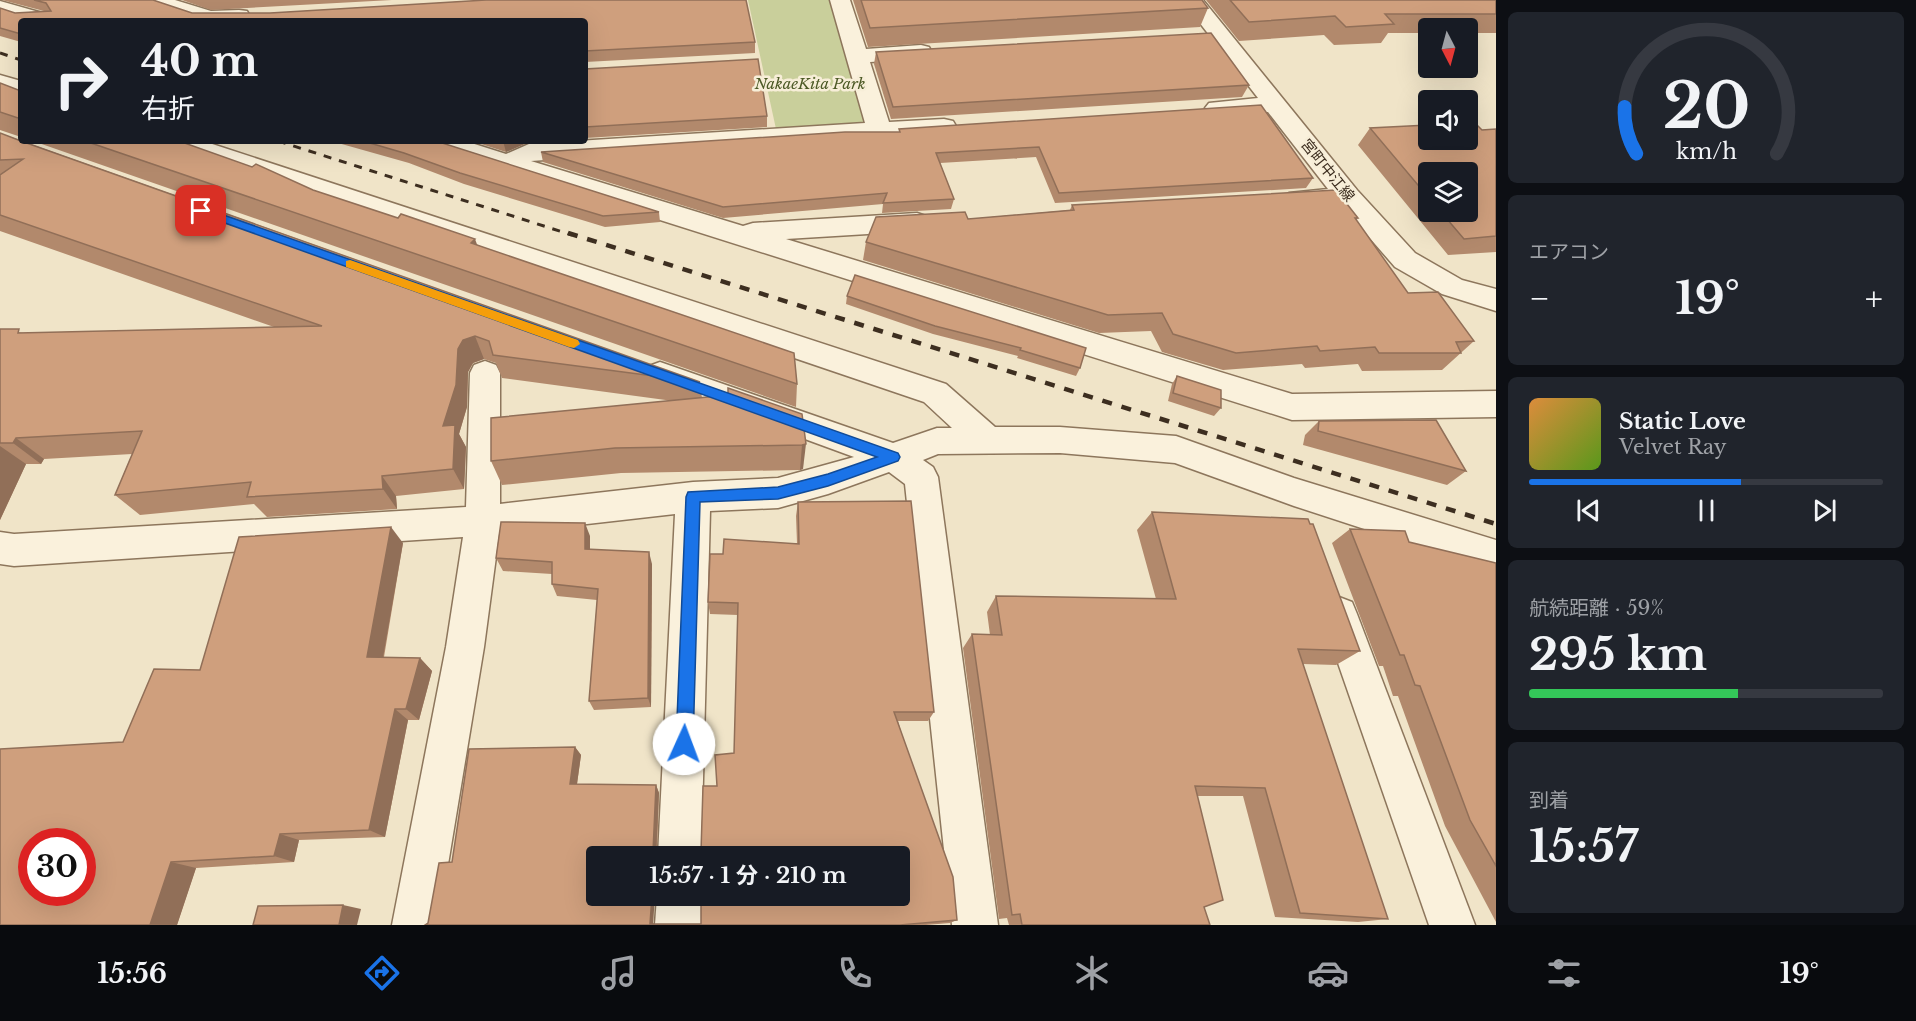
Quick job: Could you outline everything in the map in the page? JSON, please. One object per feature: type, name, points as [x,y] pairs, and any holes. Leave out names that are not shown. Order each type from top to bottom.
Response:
[{"type":"street","points":[[153,0],[209,18]]},
{"type":"street","points":[[840,0],[879,130]]},
{"type":"street","name":"宮町中江線","points":[[1192,0],[1348,196],[1405,260],[1452,287],[1496,300]]},
{"type":"street","points":[[0,7],[35,18]]},
{"type":"street","points":[[224,18],[259,15]]},
{"type":"street","points":[[1192,36],[1220,35]]},
{"type":"street","points":[[857,56],[941,51]]},
{"type":"street","points":[[0,82],[18,88]]},
{"type":"street","points":[[1197,109],[1275,104]]},
{"type":"street","points":[[508,163],[529,152],[962,124]]},
{"type":"street","points":[[187,144],[935,393],[987,440]]},
{"type":"street","points":[[448,144],[1292,407],[1496,404]]},
{"type":"street","points":[[1276,201],[1348,196]]},
{"type":"street","points":[[733,233],[946,220]]},
{"type":"street","points":[[633,365],[893,457],[921,477],[975,925]]},
{"type":"street","points":[[415,925],[465,647],[483,521],[485,374]]},
{"type":"street","points":[[0,548],[14,550],[483,521],[693,497],[778,493],[828,480],[937,441],[1060,440],[1176,450],[1294,492],[1496,555]]},
{"type":"street","points":[[1294,492],[1310,537]]},
{"type":"street","points":[[680,846],[693,497]]},
{"type":"street","points":[[1327,581],[1452,925]]},
{"type":"street","points":[[678,925],[679,906]]},
{"type":"green space","name":"NakaeKita Park","points":[[748,0],[831,0],[866,123],[776,129]]},
{"type":"building","points":[[34,0],[153,0],[192,13],[270,13],[486,0],[746,0],[755,42],[588,51],[588,18],[18,18],[18,33],[0,28],[0,8],[15,13],[51,11],[46,3]]},
{"type":"building","points":[[861,0],[1202,0],[1208,8],[870,28]]},
{"type":"building","points":[[1230,0],[1496,0],[1496,14],[1385,14],[1394,24],[1346,27],[1335,16],[1249,22]]},
{"type":"building","points":[[1211,33],[1249,85],[893,107],[876,52]]},
{"type":"building","points":[[758,59],[767,116],[588,127],[588,69]]},
{"type":"building","points":[[0,83],[18,90],[18,118],[0,112]]},
{"type":"building","points":[[1261,105],[1313,178],[1059,193],[1039,147],[936,153],[954,199],[883,203],[887,193],[723,207],[541,152],[845,132],[900,132],[899,129]]},
{"type":"building","points":[[1418,126],[1418,150],[1478,150],[1478,126],[1482,130],[1496,129],[1496,236],[1464,239],[1450,222],[1478,222],[1478,162],[1418,162],[1418,185],[1370,128]]},
{"type":"building","points":[[0,133],[18,140],[18,144],[29,144],[700,382],[493,355],[489,341],[475,336],[463,340],[458,349],[456,385],[443,426],[455,425],[453,469],[382,476],[383,489],[247,497],[251,482],[115,495],[142,431],[16,438],[13,443],[0,443],[0,329],[19,329],[18,333],[322,326],[0,215],[0,175],[23,159],[0,160]]},
{"type":"building","points":[[94,144],[187,144],[252,167],[256,164],[313,190],[398,218],[401,214],[475,239],[471,243],[794,353],[797,384]]},
{"type":"building","points":[[373,144],[445,144],[659,212],[603,216],[460,173]]},
{"type":"building","points":[[1336,190],[1358,218],[1355,218],[1408,293],[1438,292],[1474,341],[1456,342],[1461,353],[1379,353],[1375,347],[1320,351],[1317,346],[1236,353],[1173,334],[1162,313],[1108,315],[866,242],[876,217],[965,212],[968,219],[1074,210],[1072,205]]},
{"type":"building","points":[[855,275],[1086,348],[1080,368],[1020,350],[1021,348],[935,326],[847,296]]},
{"type":"building","points":[[1177,376],[1221,390],[1221,408],[1173,393]]},
{"type":"building","points":[[728,388],[802,414],[806,444],[615,448],[491,461],[491,418],[728,395]]},
{"type":"building","points":[[1436,420],[1466,471],[1318,431],[1319,421]]},
{"type":"building","points":[[911,501],[934,712],[894,712],[953,877],[957,920],[900,925],[425,925],[428,923],[439,863],[452,862],[469,749],[575,747],[570,784],[656,785],[653,846],[586,846],[586,906],[651,906],[650,924],[701,924],[701,906],[910,906],[910,846],[701,846],[703,786],[717,786],[715,755],[734,753],[738,603],[708,602],[710,554],[723,554],[724,539],[799,544],[798,502]]},
{"type":"building","points":[[1152,512],[1308,519],[1310,524],[1313,524],[1360,651],[1298,649],[1388,919],[1300,913],[1265,788],[1195,786],[1223,900],[1204,907],[1210,925],[1022,925],[1020,914],[1012,915],[972,634],[1002,635],[996,596],[1176,599]]},
{"type":"building","points":[[501,522],[585,523],[585,549],[649,552],[648,698],[589,701],[598,589],[552,584],[552,562],[496,558]]},
{"type":"building","points":[[391,527],[367,657],[420,658],[406,709],[395,709],[369,830],[280,834],[274,856],[171,862],[150,925],[0,925],[0,749],[123,742],[154,669],[200,670],[239,537]]},
{"type":"building","points":[[1350,529],[1405,531],[1409,542],[1496,563],[1496,866],[1470,820],[1420,686],[1415,685],[1404,655],[1400,655]]},
{"type":"building","points":[[343,905],[339,925],[253,925],[258,906]]},
{"type":"railway","points":[[0,53],[18,59]]},
{"type":"railway","points":[[287,144],[572,235]]},
{"type":"railway","points":[[568,233],[1496,524]]},
{"type":"slow traffic","points":[[350,264],[574,344]]},
{"type":"route","points":[[201,211],[893,457],[828,480],[778,493],[693,497],[684,744]]}]
